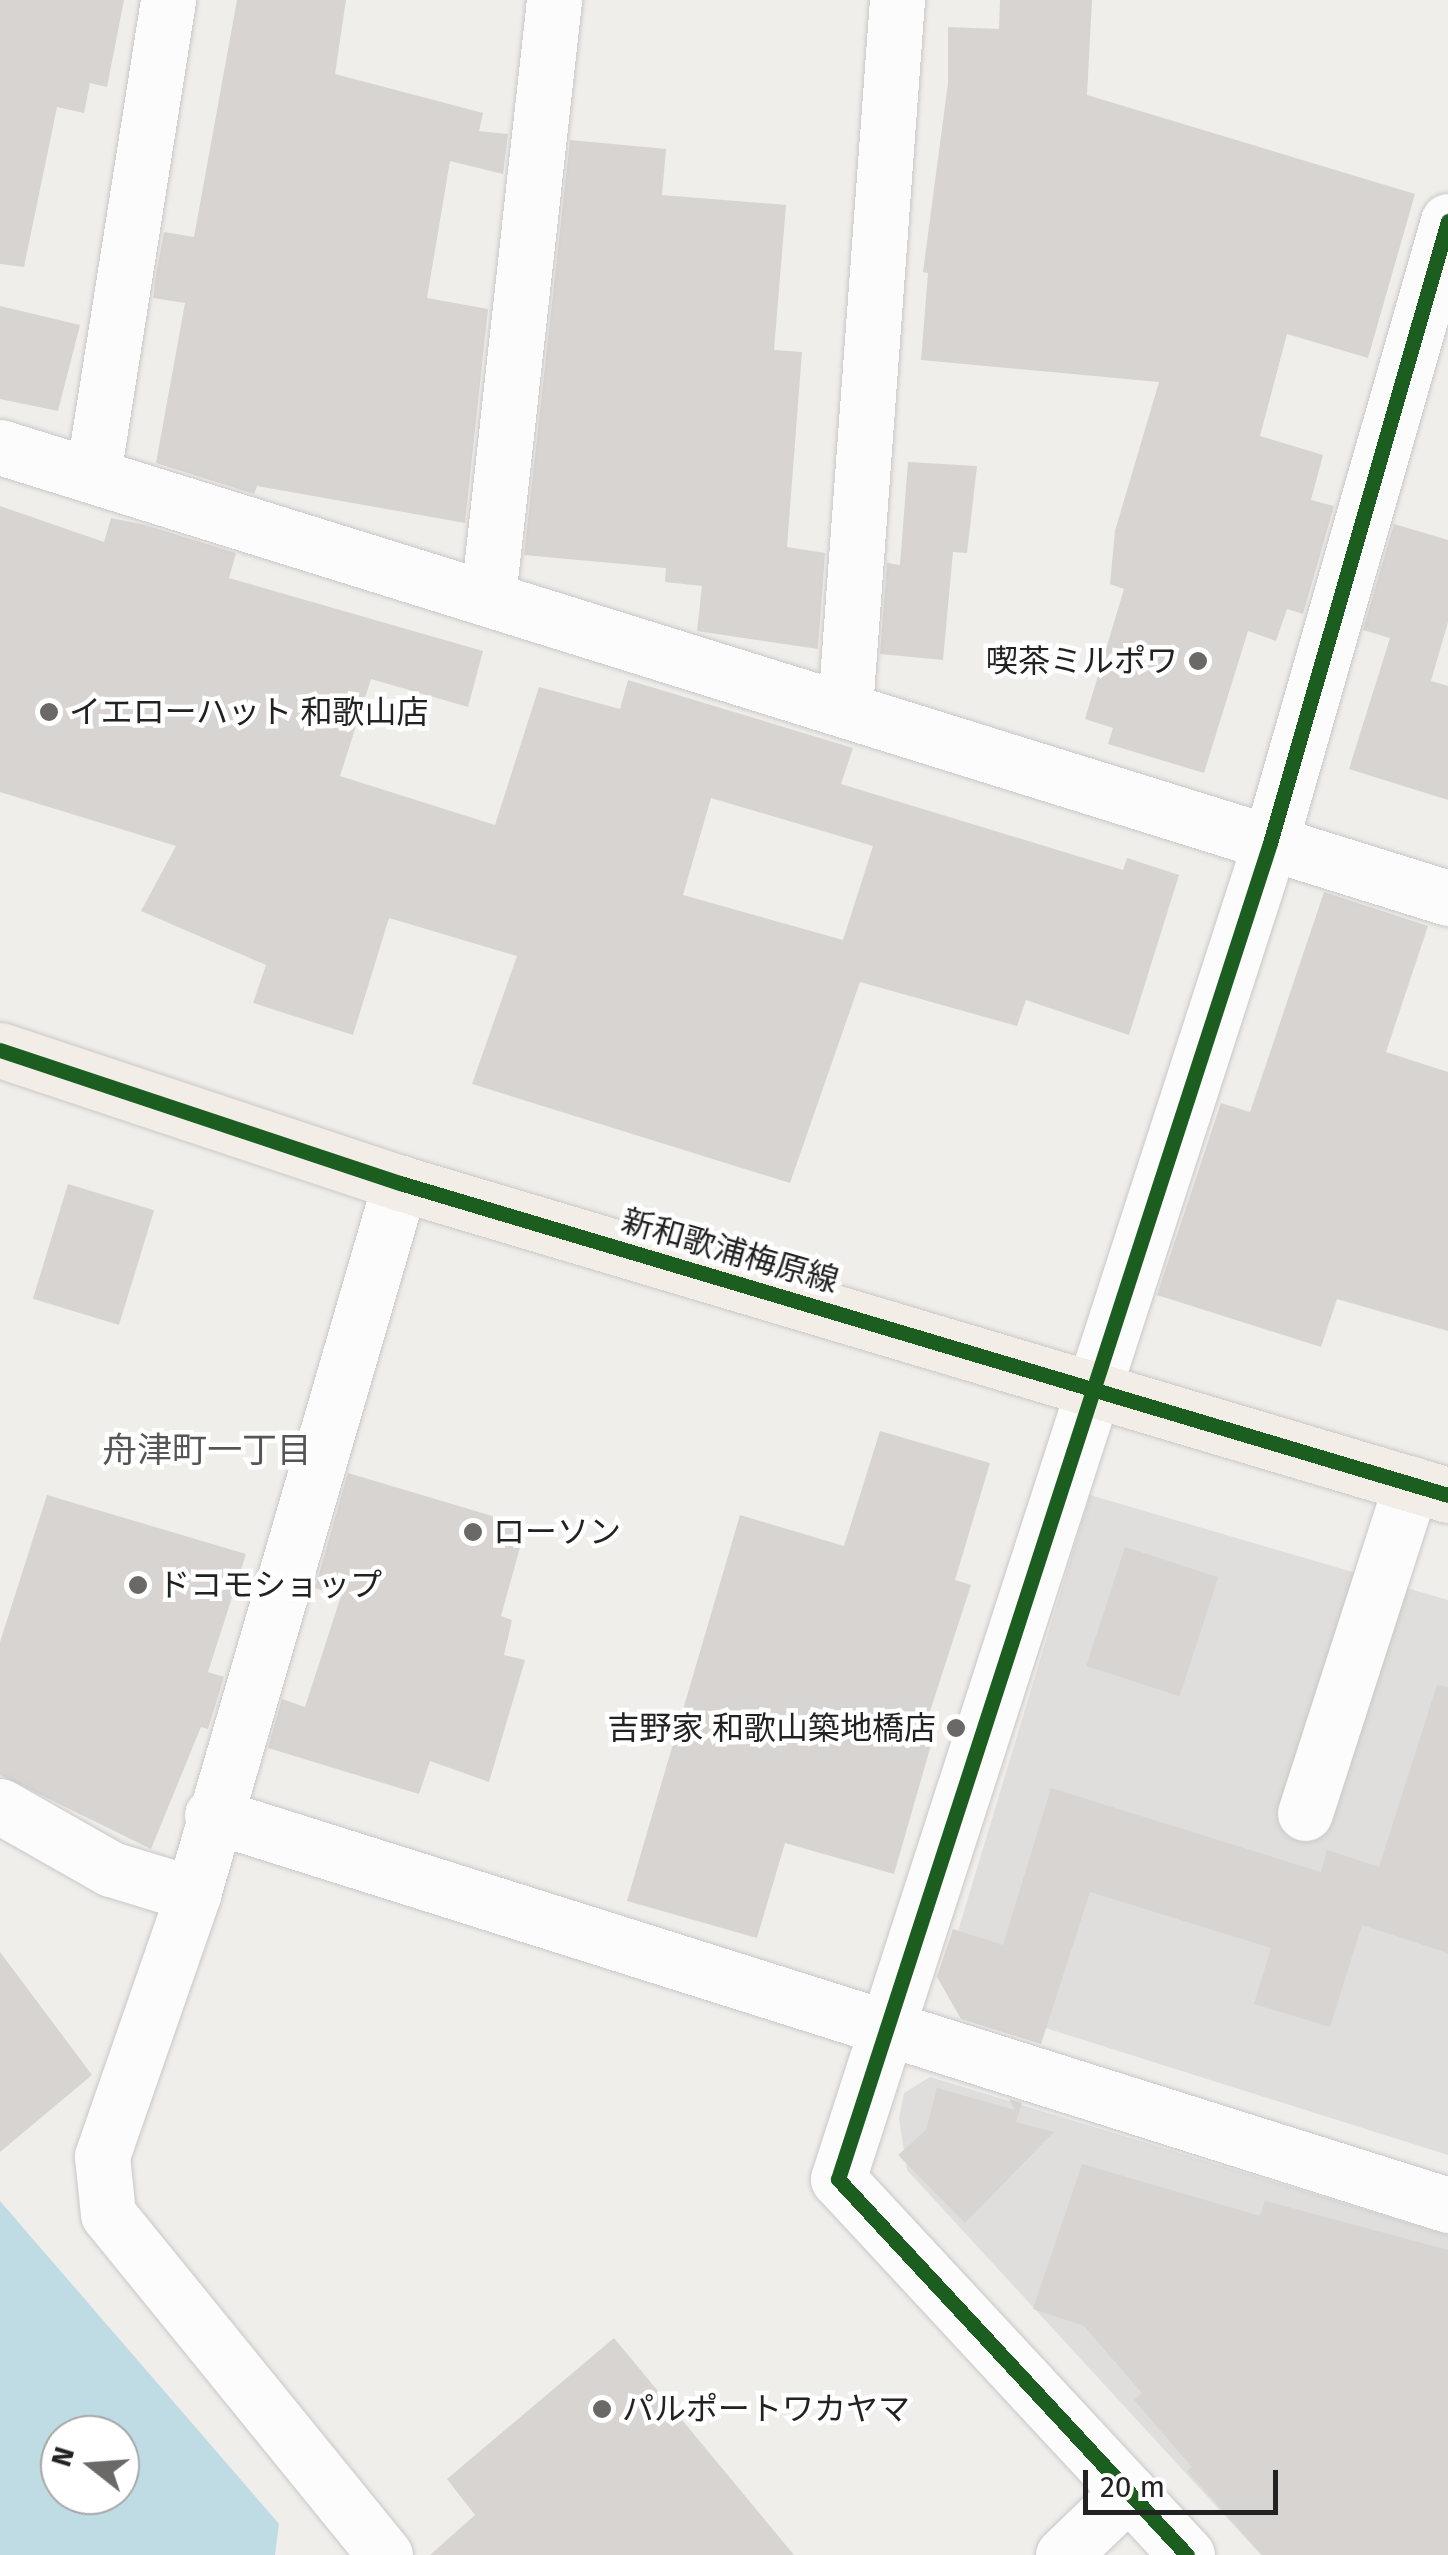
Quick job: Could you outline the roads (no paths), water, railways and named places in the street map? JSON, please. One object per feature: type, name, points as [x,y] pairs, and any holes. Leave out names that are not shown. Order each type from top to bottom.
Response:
[{"type":"main road","name":"新和歌浦梅原線","points":[[0,1050],[400,1183],[1093,1386],[1430,1490]]},
{"type":"street","points":[[92,474],[168,0]]},
{"type":"street","points":[[488,597],[554,0]]},
{"type":"street","points":[[845,708],[897,0]]},
{"type":"street","points":[[1187,2555],[838,2179],[891,2026],[1270,843],[1448,221]]},
{"type":"street","points":[[0,447],[1448,898]]},
{"type":"street","points":[[385,2555],[108,2214],[102,2156],[192,1894],[400,1183]]},
{"type":"street","points":[[1304,1813],[1430,1490]]},
{"type":"street","points":[[0,1806],[111,1869],[192,1894]]},
{"type":"street","points":[[212,1815],[891,2026],[1448,2205]]},
{"type":"street","points":[[1063,2555],[1128,2492]]},
{"type":"water","points":[[0,2201],[279,2524],[275,2555],[0,2555]]},
{"type":"place","name":"喫茶ミルポワ","points":[[1198,661]]},
{"type":"place","name":"イエローハット 和歌山店","points":[[49,712]]},
{"type":"place","name":"ローソン","points":[[473,1532]]},
{"type":"place","name":"ドコモショップ","points":[[138,1585]]},
{"type":"place","name":"吉野家 和歌山築地橋店","points":[[956,1728]]},
{"type":"place","name":"パルポートワカヤマ","points":[[602,2409]]},
{"type":"district","name":"舟津町一丁目","points":[[207,1450]]}]
